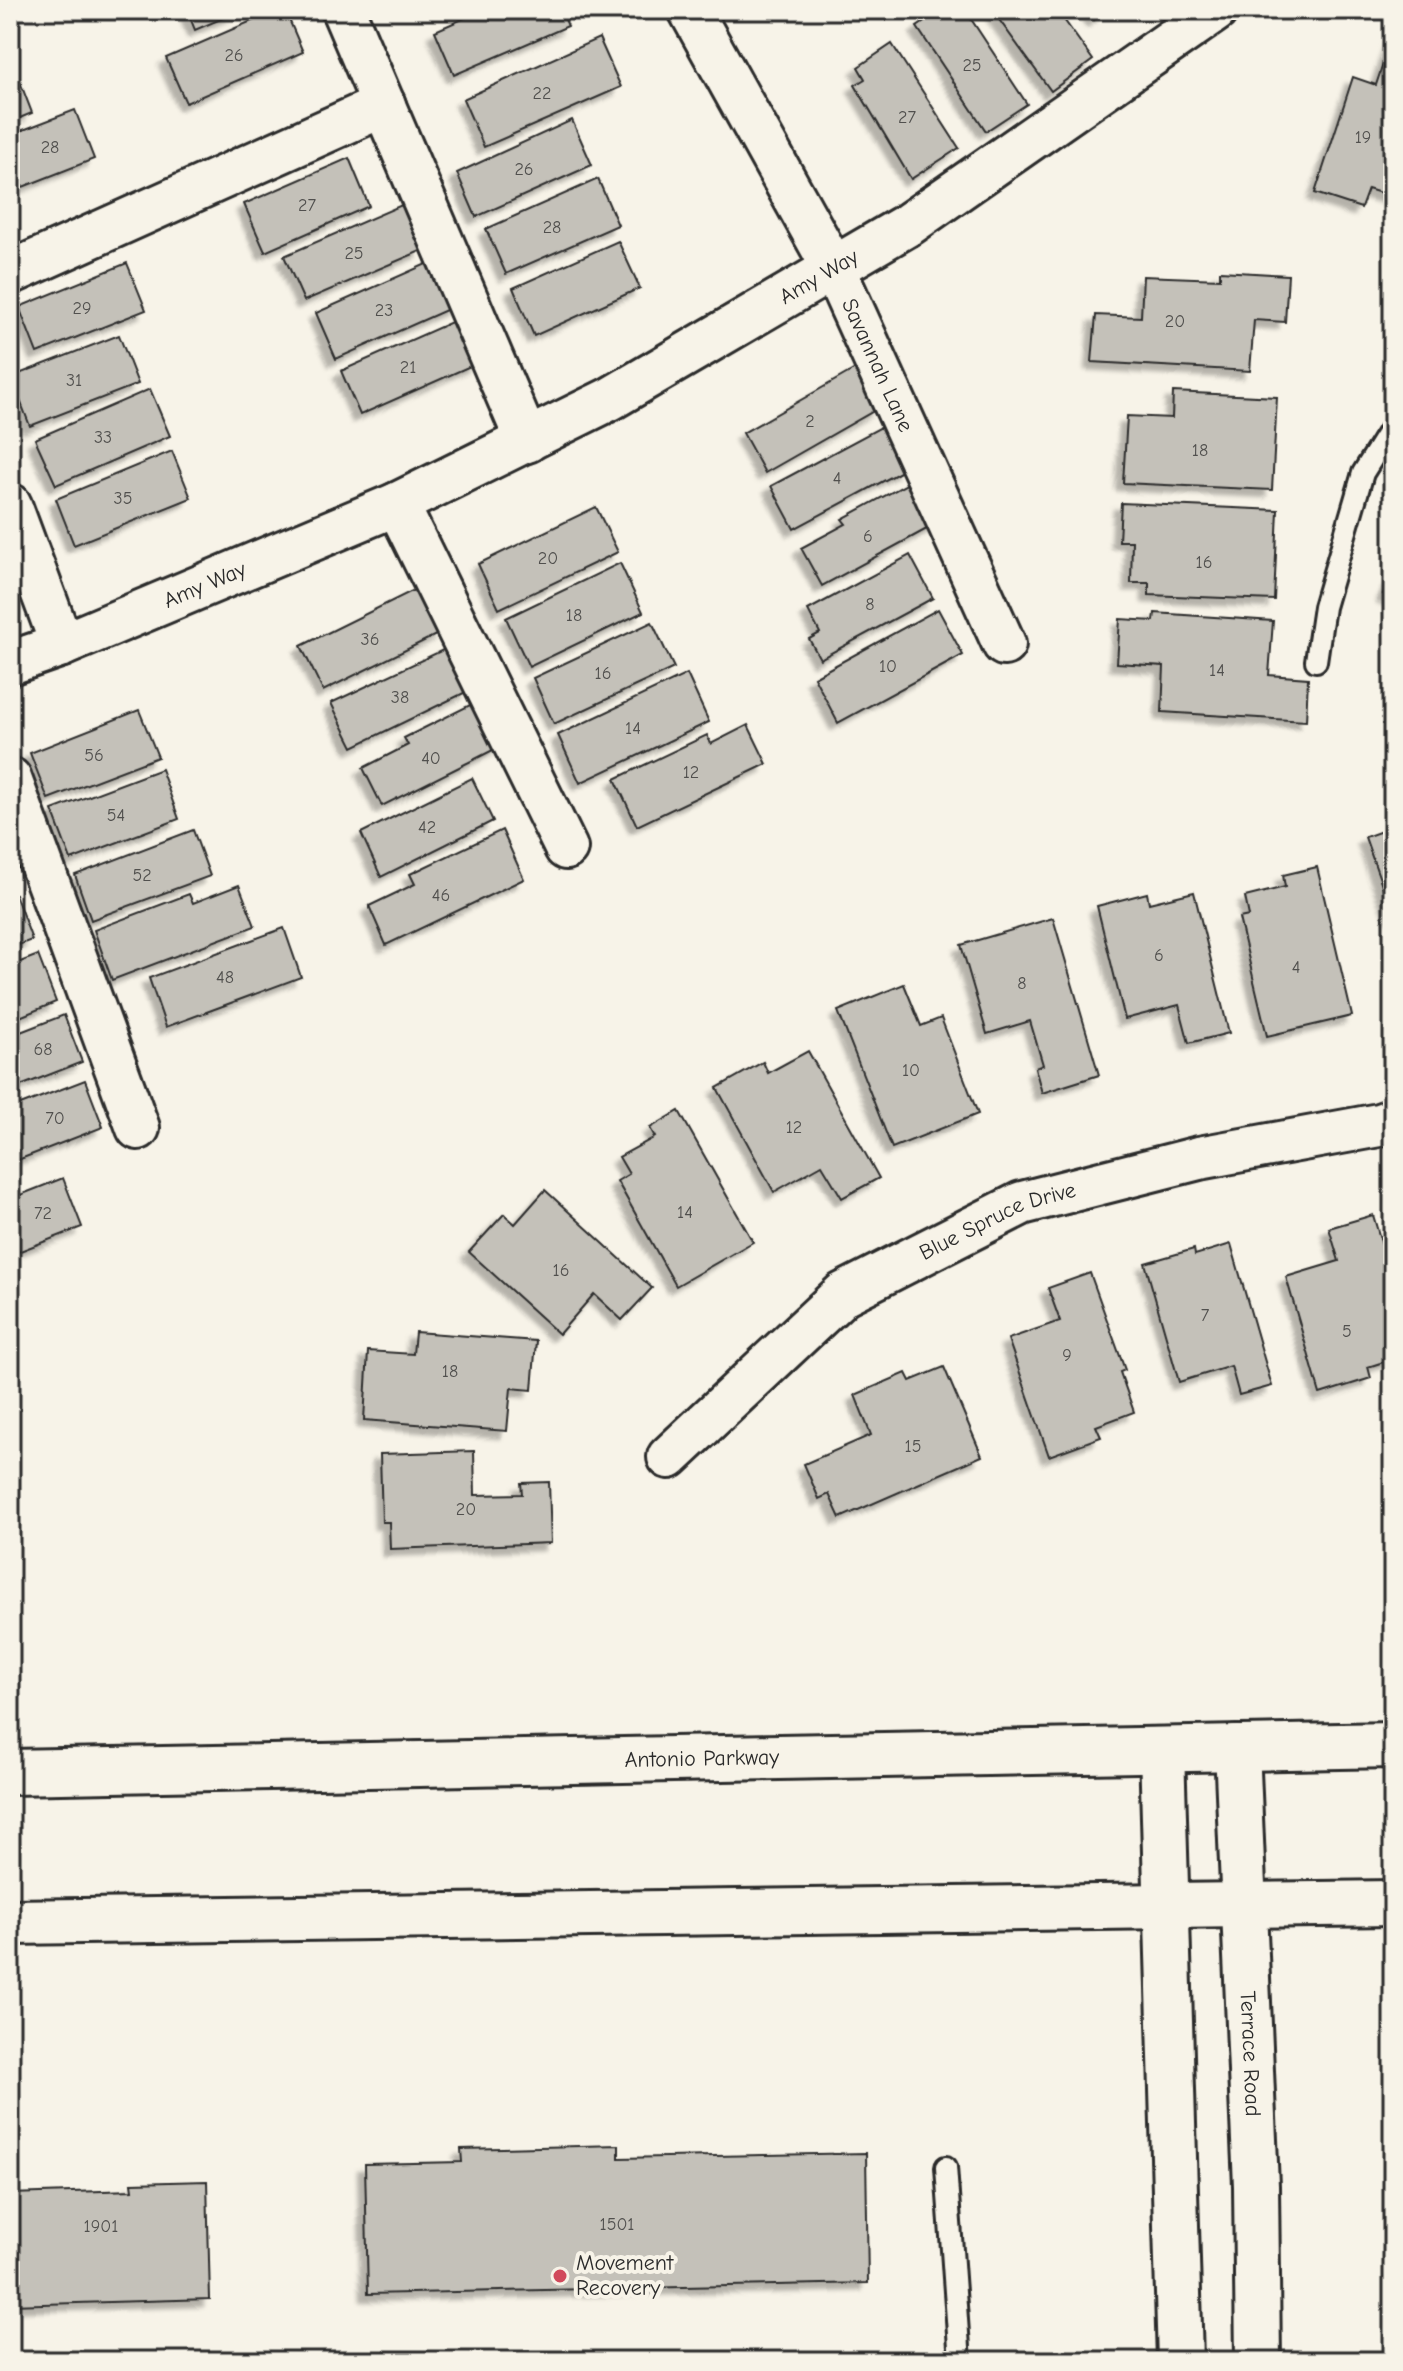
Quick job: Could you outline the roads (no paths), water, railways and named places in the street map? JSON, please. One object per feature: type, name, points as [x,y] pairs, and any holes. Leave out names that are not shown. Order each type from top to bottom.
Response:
[{"type":"main road","name":"Antonio Parkway","points":[[10,1772],[1393,1745]]},
{"type":"main road","name":"Terrace Road","points":[[1237,1748],[1256,2186],[1258,2361]]},
{"type":"main road","points":[[1162,1750],[1180,2361]]},
{"type":"main road","points":[[10,1922],[1243,1908],[1393,1903]]},
{"type":"street","points":[[343,10],[527,441]]},
{"type":"street","name":"Savannah Lane","points":[[690,10],[834,269],[1004,644]]},
{"type":"street","name":"Amy Way","points":[[10,663],[62,645],[397,504],[610,399],[934,207],[1216,10]]},
{"type":"street","points":[[10,273],[384,105]]},
{"type":"street","points":[[397,504],[566,848]]},
{"type":"street","points":[[10,505],[62,645]]},
{"type":"street","points":[[10,779],[138,1128]]},
{"type":"street","name":"Blue Spruce Drive","points":[[669,1457],[843,1294],[1022,1203],[1199,1158],[1393,1120]]},
{"type":"lane","points":[[1316,661],[1324,607],[1363,473],[1393,425]]},
{"type":"lane","points":[[946,2167],[960,2361]]},
{"type":"place","name":"Movement Recovery","points":[[560,2276]]}]
